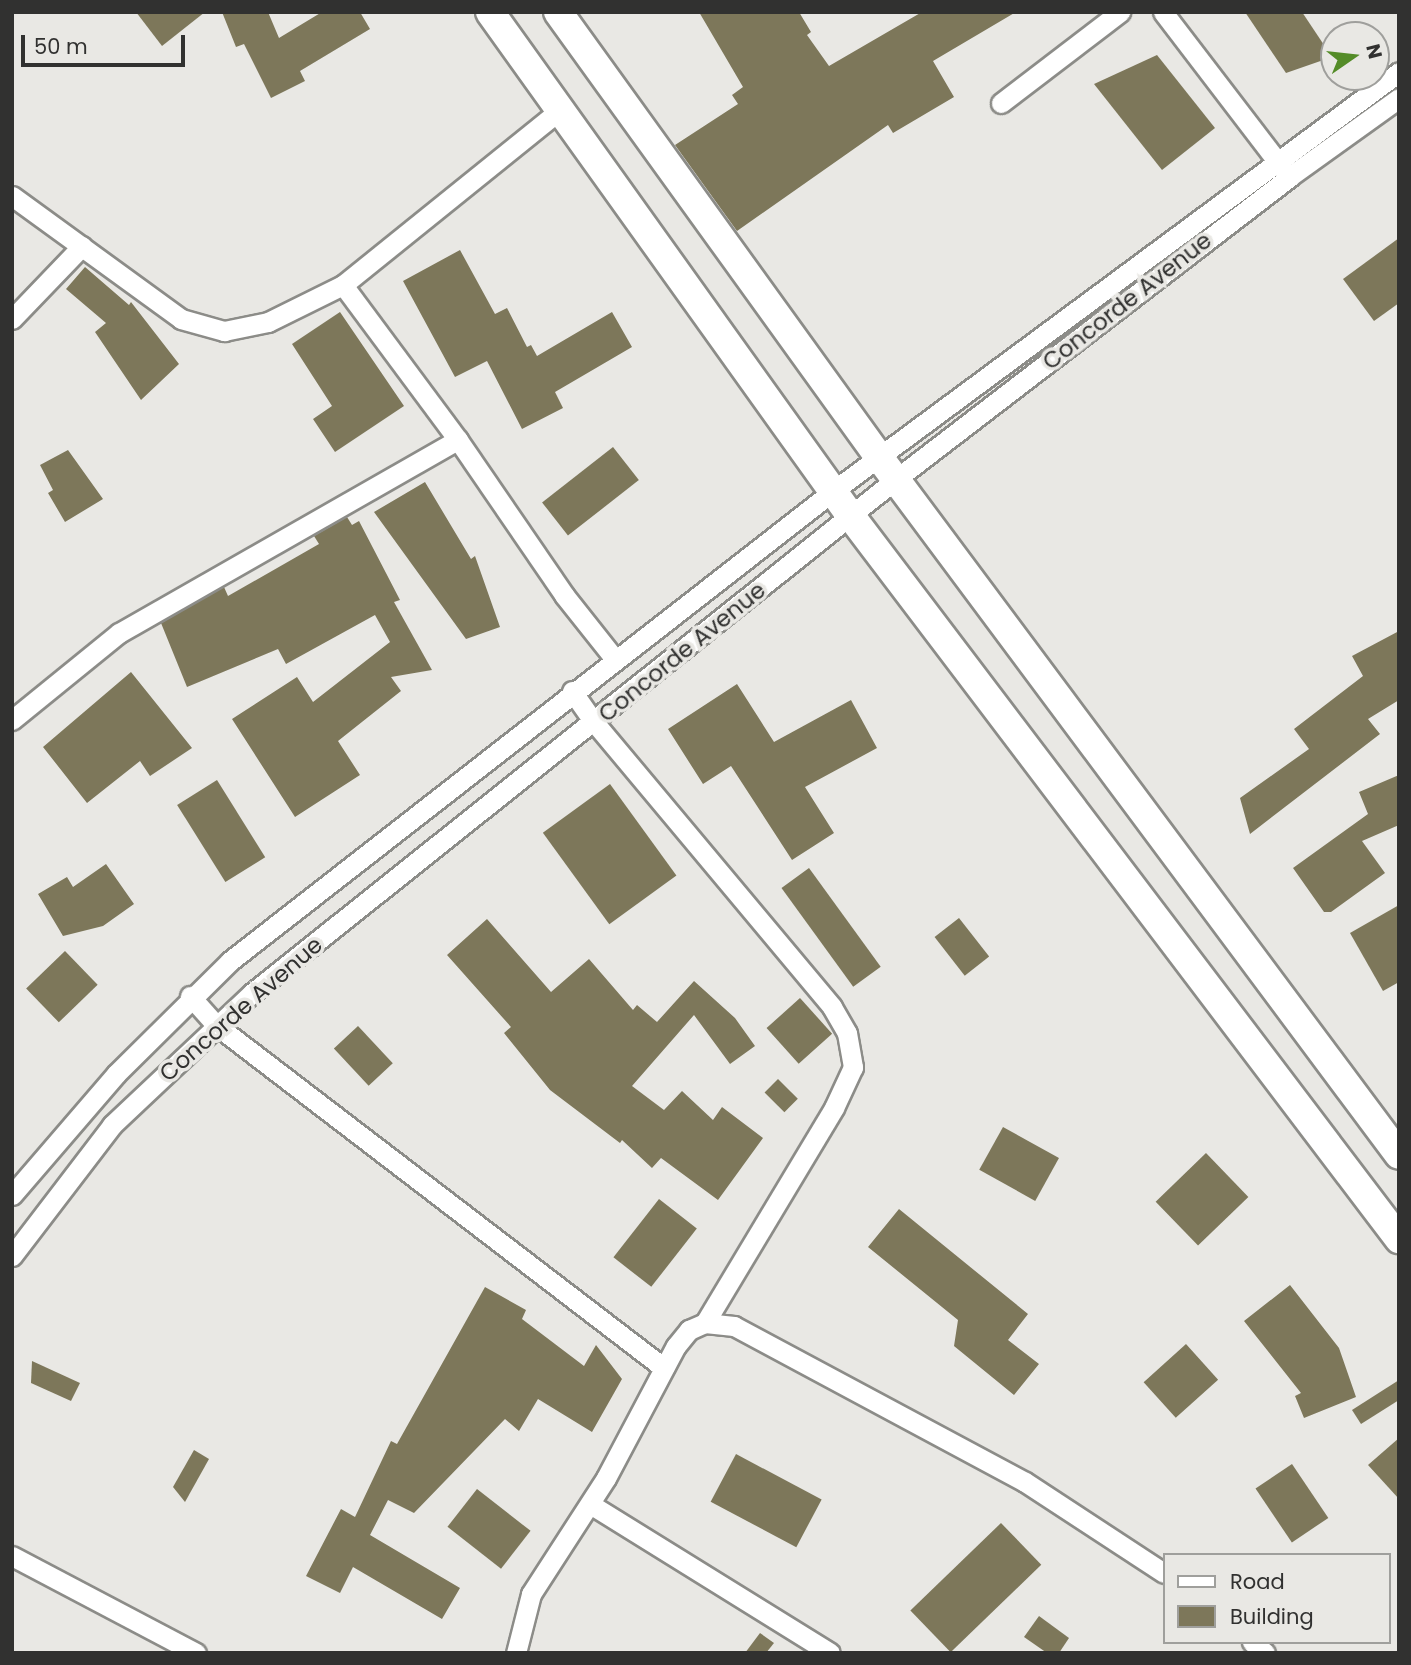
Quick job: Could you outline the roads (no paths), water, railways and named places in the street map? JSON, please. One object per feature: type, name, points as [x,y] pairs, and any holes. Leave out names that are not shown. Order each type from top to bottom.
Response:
[{"type":"main road","points":[[490,12],[850,515],[1399,1238]]},
{"type":"main road","points":[[558,12],[879,457],[1399,1155]]},
{"type":"street","points":[[1001,103],[1120,12]]},
{"type":"street","points":[[1163,12],[1289,177]]},
{"type":"street","name":"Concorde Avenue","points":[[12,1195],[19,1171],[190,996],[614,658],[833,491],[1399,72]]},
{"type":"street","name":"Concorde Avenue","points":[[12,1256],[112,1125],[216,1025],[850,515],[1289,177],[1399,98]]},
{"type":"street","points":[[12,195],[181,318],[224,331],[268,322],[343,285],[559,110]]},
{"type":"street","points":[[12,319],[82,246]]},
{"type":"street","points":[[343,285],[458,440],[564,595],[614,658]]},
{"type":"street","points":[[16,708],[119,633],[458,440]]},
{"type":"street","points":[[572,691],[594,722],[832,1007],[847,1033],[853,1067],[834,1108],[705,1323]]},
{"type":"street","points":[[190,996],[216,1025],[664,1368]]},
{"type":"street","points":[[516,1653],[531,1594],[590,1504],[664,1368],[689,1330],[705,1323],[734,1326],[1025,1482],[1162,1572]]},
{"type":"street","points":[[590,1504],[830,1653]]},
{"type":"street","points":[[12,1556],[196,1653]]}]
